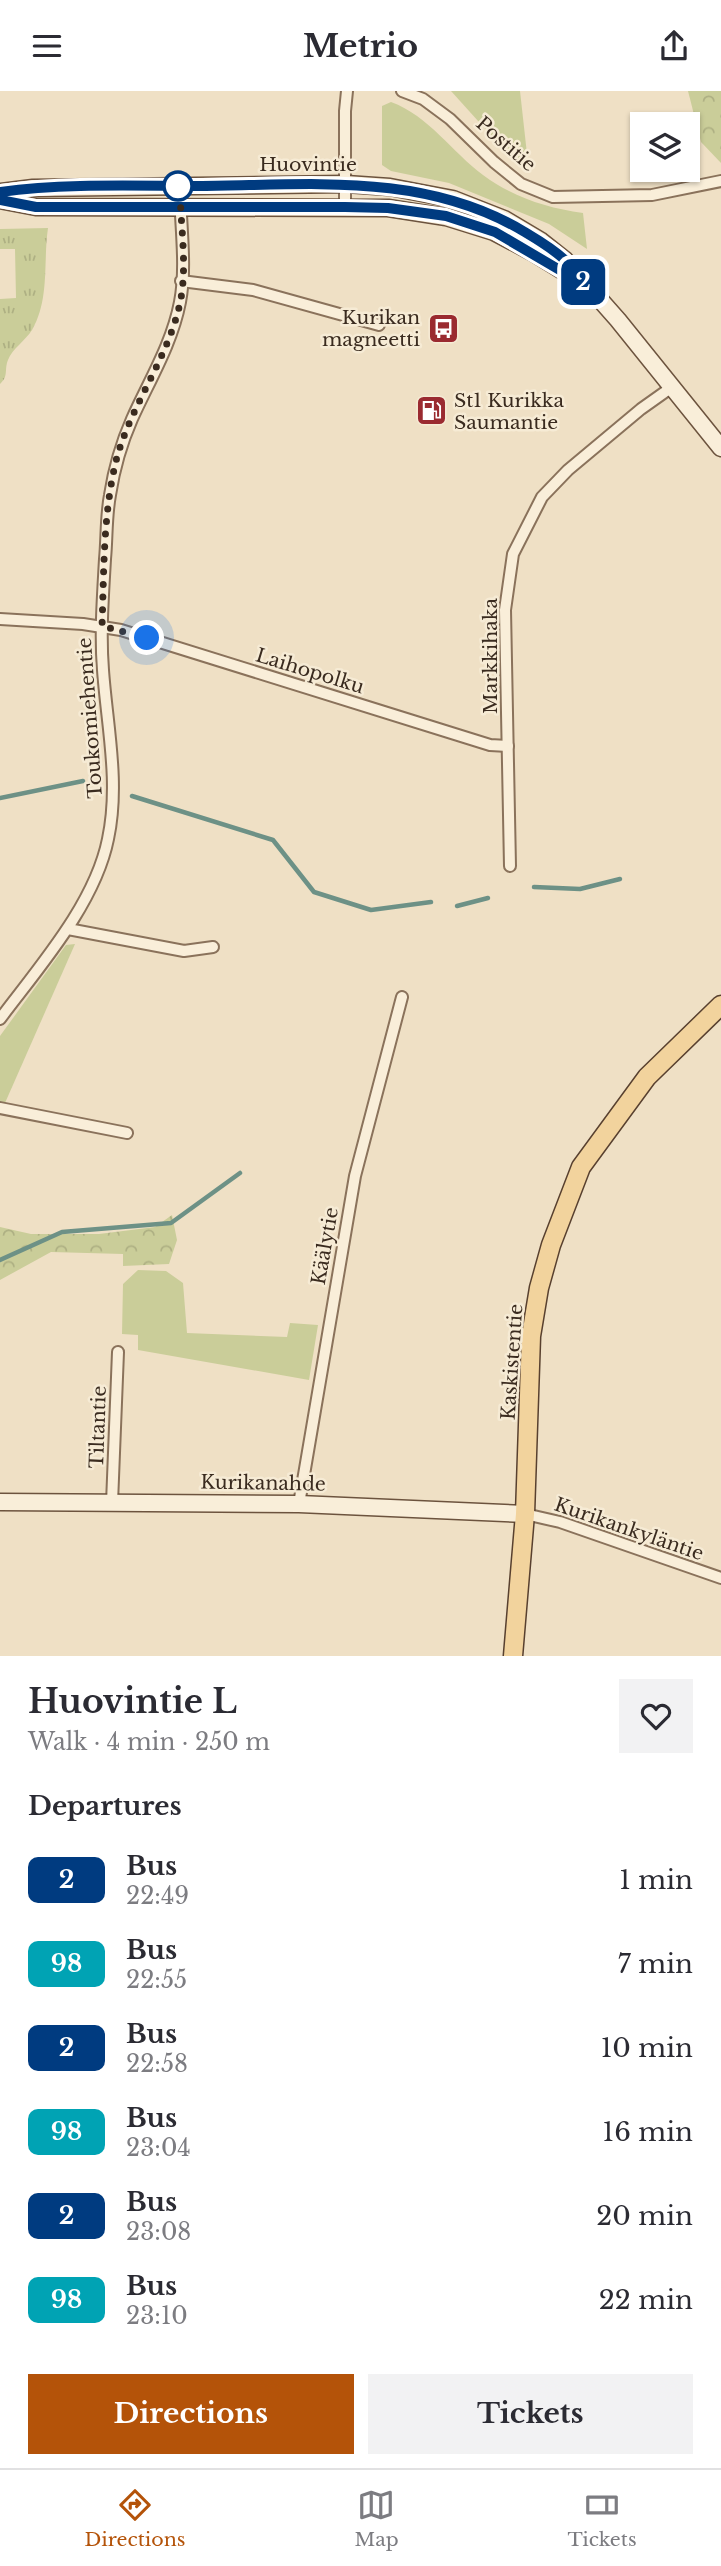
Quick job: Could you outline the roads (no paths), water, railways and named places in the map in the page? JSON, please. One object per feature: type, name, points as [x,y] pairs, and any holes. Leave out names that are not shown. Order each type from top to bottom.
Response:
[{"type":"main road","name":"Huovintie","points":[[0,192],[33,188],[346,184],[390,187],[453,199],[504,219],[541,241],[565,260],[721,448]]},
{"type":"main road","name":"Huovintie","points":[[0,200],[36,207],[388,208],[446,216],[495,232],[587,286]]},
{"type":"main road","name":"Kaskistentie","points":[[513,1656],[525,1514],[531,1336],[539,1288],[556,1232],[581,1167],[647,1076],[721,1005]]},
{"type":"main road","name":"Kurikanahde","points":[[0,1502],[299,1504],[525,1514]]},
{"type":"street","points":[[345,207],[347,91]]},
{"type":"street","name":"Postitie","points":[[402,91],[423,99],[450,118],[494,162],[521,184],[553,197],[652,195],[721,181]]},
{"type":"street","name":"Toukomiehentie","points":[[0,1019],[68,929],[98,870],[108,841],[113,803],[102,626],[109,499],[117,459],[168,342],[180,301],[180,186]]},
{"type":"street","points":[[181,281],[253,290],[379,325]]},
{"type":"street","name":"Markkihaka","points":[[510,866],[505,610],[513,554],[542,497],[568,470],[672,387]]},
{"type":"street","name":"Laihopolku","points":[[0,619],[102,626],[121,630],[490,745],[508,746]]},
{"type":"street","points":[[68,929],[184,951],[213,947]]},
{"type":"street","name":"Käälytie","points":[[299,1504],[355,1176],[402,997]]},
{"type":"street","points":[[0,1108],[127,1133]]},
{"type":"street","name":"Tiltantie","points":[[112,1503],[118,1352]]},
{"type":"street","name":"Kurikankyläntie","points":[[525,1514],[580,1528],[721,1579]]},
{"type":"waterway","points":[[0,798],[83,781]]},
{"type":"waterway","points":[[132,796],[273,840],[314,892],[371,910],[431,902]]},
{"type":"waterway","points":[[534,887],[580,889],[620,879]]},
{"type":"waterway","points":[[457,906],[488,898]]},
{"type":"waterway","points":[[0,1260],[62,1232],[171,1223],[240,1173]]},
{"type":"place","name":"Kurikan magneetti","points":[[443,328]]},
{"type":"place","name":"St1 Kurikka Saumantie","points":[[431,411]]}]
